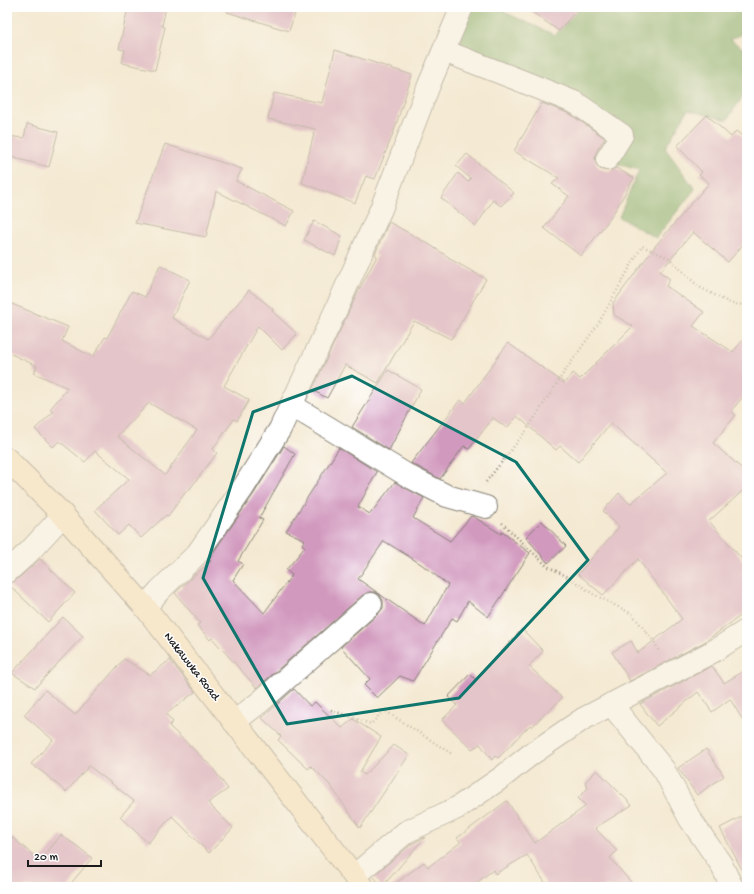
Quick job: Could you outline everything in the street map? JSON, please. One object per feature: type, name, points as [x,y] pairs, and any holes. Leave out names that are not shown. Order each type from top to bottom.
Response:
[{"type":"main road","name":"Nakawuka Road","points":[[7,459],[63,515],[145,607],[358,881]]},
{"type":"street","points":[[145,607],[197,554],[243,488],[280,429],[381,209],[429,85],[462,7]]},
{"type":"street","points":[[444,51],[576,103],[622,135],[607,159]]},
{"type":"street","points":[[291,405],[410,477],[447,496],[486,507]]},
{"type":"street","points":[[7,572],[29,552],[63,515]]},
{"type":"street","points":[[234,722],[260,702],[371,604]]},
{"type":"street","points":[[358,881],[406,832],[457,808],[583,719],[714,651],[747,630]]},
{"type":"street","points":[[611,704],[664,770],[690,819],[721,864],[732,887]]},
{"type":"path","points":[[670,674],[656,643],[632,614],[593,594],[568,577],[547,566],[486,507],[485,483],[526,431],[598,324],[642,246],[669,258],[699,287],[732,304],[747,305]]},
{"type":"path","points":[[331,710],[371,724],[384,710],[452,754]]},
{"type":"highlighted area","points":[[352,376],[516,462],[588,560],[459,698],[287,724],[203,578],[253,412]]},
{"type":"green space","points":[[470,7],[506,7],[504,12],[555,35],[581,7],[747,7],[747,33],[729,39],[747,51],[747,90],[727,120],[688,110],[665,148],[695,189],[656,238],[619,217],[639,170],[614,163],[627,130],[453,45]]},
{"type":"building","points":[[128,7],[166,7],[162,26],[165,27],[155,70],[122,63],[125,50],[119,49]]},
{"type":"building","points":[[228,7],[297,7],[289,31],[227,12]]},
{"type":"building","points":[[525,7],[579,7],[559,31]]},
{"type":"building","points":[[335,50],[412,75],[394,131],[375,179],[366,176],[355,203],[302,183],[315,129],[268,119],[274,93],[322,103]]},
{"type":"building","points":[[542,103],[570,114],[605,138],[596,152],[595,158],[596,164],[600,169],[607,171],[616,168],[634,178],[611,217],[581,256],[544,228],[569,196],[552,184],[559,178],[514,151]]},
{"type":"building","points":[[707,115],[731,137],[736,131],[747,140],[747,240],[728,262],[693,232],[660,272],[670,279],[666,286],[704,312],[693,326],[733,352],[747,335],[747,392],[731,411],[736,415],[713,443],[747,473],[747,487],[709,521],[747,565],[747,611],[706,641],[630,681],[612,652],[631,641],[638,653],[682,619],[638,559],[603,595],[578,574],[619,527],[603,511],[619,493],[630,504],[667,473],[611,423],[578,462],[560,446],[556,450],[517,416],[507,428],[493,418],[469,449],[464,446],[440,479],[411,463],[460,400],[465,403],[508,343],[564,383],[573,373],[580,379],[633,326],[614,315],[613,303],[656,245],[709,183],[699,175],[702,172],[677,146]]},
{"type":"building","points":[[27,124],[58,132],[49,167],[7,156],[7,136],[24,138]]},
{"type":"building","points":[[165,144],[242,169],[236,181],[294,211],[286,226],[216,191],[206,237],[135,223]]},
{"type":"building","points":[[467,154],[514,193],[501,206],[493,200],[476,226],[441,198],[458,173],[468,182],[471,179],[456,166]]},
{"type":"building","points":[[314,221],[342,236],[335,256],[304,240]]},
{"type":"building","points":[[389,222],[424,241],[450,259],[486,279],[451,339],[414,321],[378,383],[345,365],[327,398],[312,390],[358,292],[377,256],[375,254]]},
{"type":"building","points":[[160,265],[190,280],[172,318],[208,339],[249,290],[273,309],[272,311],[297,334],[282,350],[258,326],[224,386],[249,400],[237,421],[234,419],[213,449],[217,453],[189,490],[188,489],[168,516],[166,515],[141,538],[129,525],[118,535],[95,510],[129,479],[95,451],[85,462],[59,441],[53,447],[35,429],[53,412],[50,409],[68,388],[34,373],[37,366],[7,352],[7,302],[68,327],[62,341],[93,357],[105,337],[107,338],[132,291],[145,297]],"holes":[[[149,403],[197,430],[165,475],[117,436]]]},
{"type":"building","points":[[388,370],[421,389],[389,450],[352,427]]},
{"type":"building","points":[[284,446],[295,454],[259,518],[263,520],[238,561],[243,564],[233,580],[264,613],[292,575],[286,570],[305,547],[302,544],[305,540],[286,531],[339,448],[377,472],[358,507],[370,514],[395,482],[424,498],[413,518],[450,541],[471,516],[501,534],[502,532],[530,553],[488,617],[468,601],[457,621],[452,618],[413,681],[400,676],[377,698],[364,685],[370,679],[341,647],[383,608],[383,601],[380,595],[375,592],[369,592],[363,595],[257,688],[212,638],[210,640],[197,625],[200,623],[175,593],[211,561],[208,560],[253,495]],"holes":[[[384,541],[421,564],[448,585],[425,626],[358,579]]]},
{"type":"building","points":[[542,521],[566,546],[548,563],[526,537]]},
{"type":"building","points":[[40,559],[75,593],[48,622],[8,584],[15,581]]},
{"type":"building","points":[[63,617],[83,636],[35,688],[12,673]]},
{"type":"building","points":[[522,629],[543,651],[529,666],[562,698],[532,727],[530,725],[498,758],[495,756],[492,760],[480,744],[472,749],[442,720],[457,705],[448,697],[470,674],[476,680]]},
{"type":"building","points":[[124,659],[150,675],[170,660],[195,692],[166,714],[173,722],[169,726],[211,766],[228,789],[208,803],[233,828],[209,853],[172,816],[148,843],[120,817],[134,801],[89,766],[66,792],[31,764],[53,740],[24,715],[45,690],[75,715]]},
{"type":"building","points":[[712,666],[724,683],[747,669],[747,727],[730,699],[712,712],[698,692],[657,726],[640,704]]},
{"type":"building","points":[[294,689],[310,706],[315,702],[342,728],[353,719],[381,737],[360,772],[365,775],[394,745],[409,755],[360,828],[330,785],[311,766],[308,769],[278,740],[281,736],[262,718]]},
{"type":"building","points":[[706,749],[724,776],[697,795],[678,768]]},
{"type":"building","points":[[597,770],[632,805],[595,828],[617,851],[610,858],[635,887],[548,887],[527,855],[495,874],[493,870],[471,887],[391,887],[424,862],[428,867],[461,842],[457,838],[507,801],[535,843],[586,806],[578,798],[588,788],[585,782]]},
{"type":"building","points":[[747,814],[747,879],[720,828]]},
{"type":"building","points":[[7,833],[40,861],[61,835],[92,858],[68,887],[7,887]]},
{"type":"building","points":[[425,837],[382,887],[373,876],[413,843]]}]
